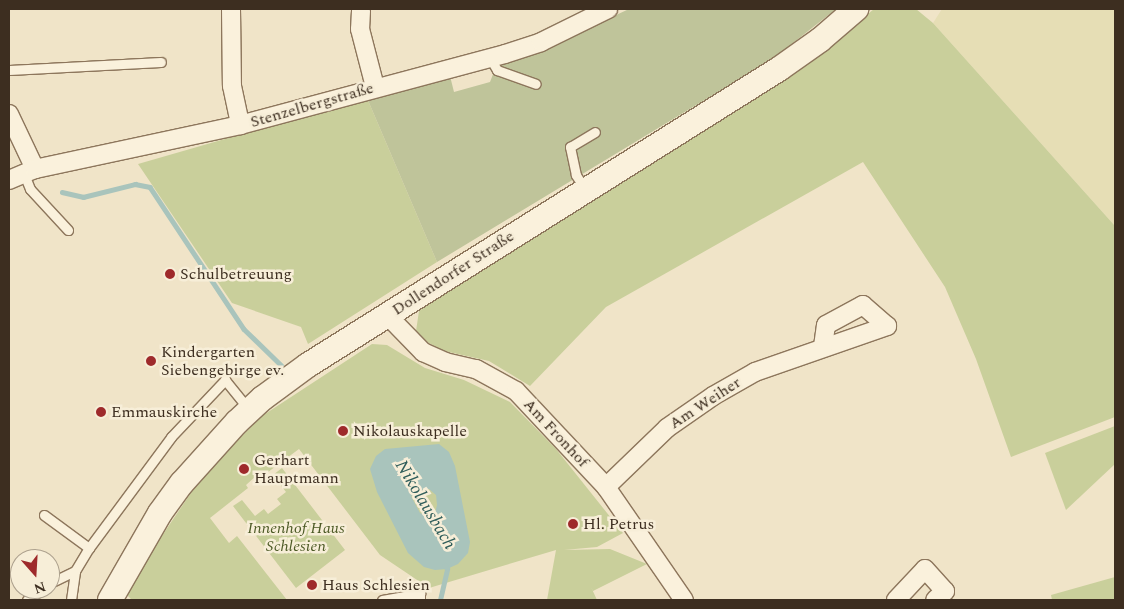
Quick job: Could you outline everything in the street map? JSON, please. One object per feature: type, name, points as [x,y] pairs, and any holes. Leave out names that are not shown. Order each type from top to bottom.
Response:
[{"type":"main road","name":"Dollendorfer Straße","points":[[110,600],[171,498],[202,459],[249,410],[308,365],[585,189],[779,69],[820,40],[856,9]]},
{"type":"street","points":[[230,9],[232,86],[240,125]]},
{"type":"street","name":"Stenzelbergstraße","points":[[22,174],[240,125],[375,87],[490,58],[541,42],[608,9]]},
{"type":"street","points":[[361,11],[360,29],[375,87]]},
{"type":"street","points":[[9,114],[22,174]]},
{"type":"street","name":"Am Fronhof","points":[[387,315],[423,352],[445,362],[476,369],[516,391],[606,487],[684,600]]},
{"type":"street","name":"Am Weiher","points":[[606,487],[667,428],[696,405],[754,372],[823,347]]},
{"type":"street","points":[[896,600],[925,569],[945,591],[935,600]]},
{"type":"lane","points":[[490,58],[497,70],[536,84]]},
{"type":"lane","points":[[9,70],[161,62]]},
{"type":"lane","points":[[585,189],[576,175],[570,146],[595,132]]},
{"type":"lane","points":[[22,174],[30,188],[68,230]]},
{"type":"lane","points":[[71,600],[75,571],[89,548],[171,436],[225,380],[249,410]]},
{"type":"lane","points":[[44,516],[89,548]]},
{"type":"lane","points":[[60,578],[75,571]]},
{"type":"lane","points":[[382,600],[420,593],[420,600]]},
{"type":"shaded area","points":[[942,9],[1115,9],[1115,226],[933,23]]},
{"type":"green space","points":[[629,9],[836,9],[774,58],[437,262],[367,98],[450,76],[454,92],[490,82],[497,64],[526,57]]},
{"type":"green space","points":[[874,9],[916,9],[933,23],[1115,226],[1115,417],[1011,457],[976,359],[945,287],[863,162],[606,307],[530,386],[489,361],[444,351],[427,342],[416,331],[419,311],[539,230],[816,57]]},
{"type":"green space","points":[[367,98],[437,262],[308,344],[301,327],[232,303],[138,164]]},
{"type":"green space","points":[[372,344],[387,345],[425,368],[464,380],[510,402],[556,449],[623,533],[597,547],[564,550],[610,549],[647,564],[593,591],[591,587],[597,600],[547,600],[556,550],[429,588],[380,555],[299,449],[260,478],[257,475],[246,485],[248,488],[210,518],[229,543],[237,536],[287,600],[132,600],[124,592],[203,475],[262,416]]},
{"type":"green space","points":[[1115,426],[1115,464],[1066,510],[1045,453]]},
{"type":"green space","name":"Innenhof Haus Schlesien","points":[[282,468],[345,550],[296,588],[233,506],[242,500],[255,516],[264,509],[268,514],[281,504],[277,499],[286,492],[273,475]]},
{"type":"green space","points":[[1115,577],[1115,599],[1052,600],[1051,595]]},
{"type":"water","points":[[439,444],[449,452],[455,466],[470,542],[468,553],[458,564],[447,569],[435,570],[424,567],[408,553],[377,492],[370,469],[376,456],[385,449]],"holes":[[[429,489],[436,495],[437,505],[435,513],[428,516],[420,513],[411,496]]]},
{"type":"waterway","name":"Nikolausbach","points":[[62,192],[83,197],[135,184],[150,187],[244,329],[281,365]]},
{"type":"waterway","name":"Nikolausbach","points":[[440,600],[447,569],[445,566]]},
{"type":"place","name":"Schulbetreuung","points":[[170,274]]},
{"type":"place","name":"Kindergarten Siebengebirge ev.","points":[[151,361]]},
{"type":"place","name":"Emmauskirche","points":[[101,412]]},
{"type":"place","name":"Nikolauskapelle","points":[[343,431]]},
{"type":"place","name":"Gerhart Hauptmann","points":[[244,469]]},
{"type":"place","name":"Hl. Petrus","points":[[573,524]]},
{"type":"place","name":"Haus Schlesien","points":[[312,585]]}]
